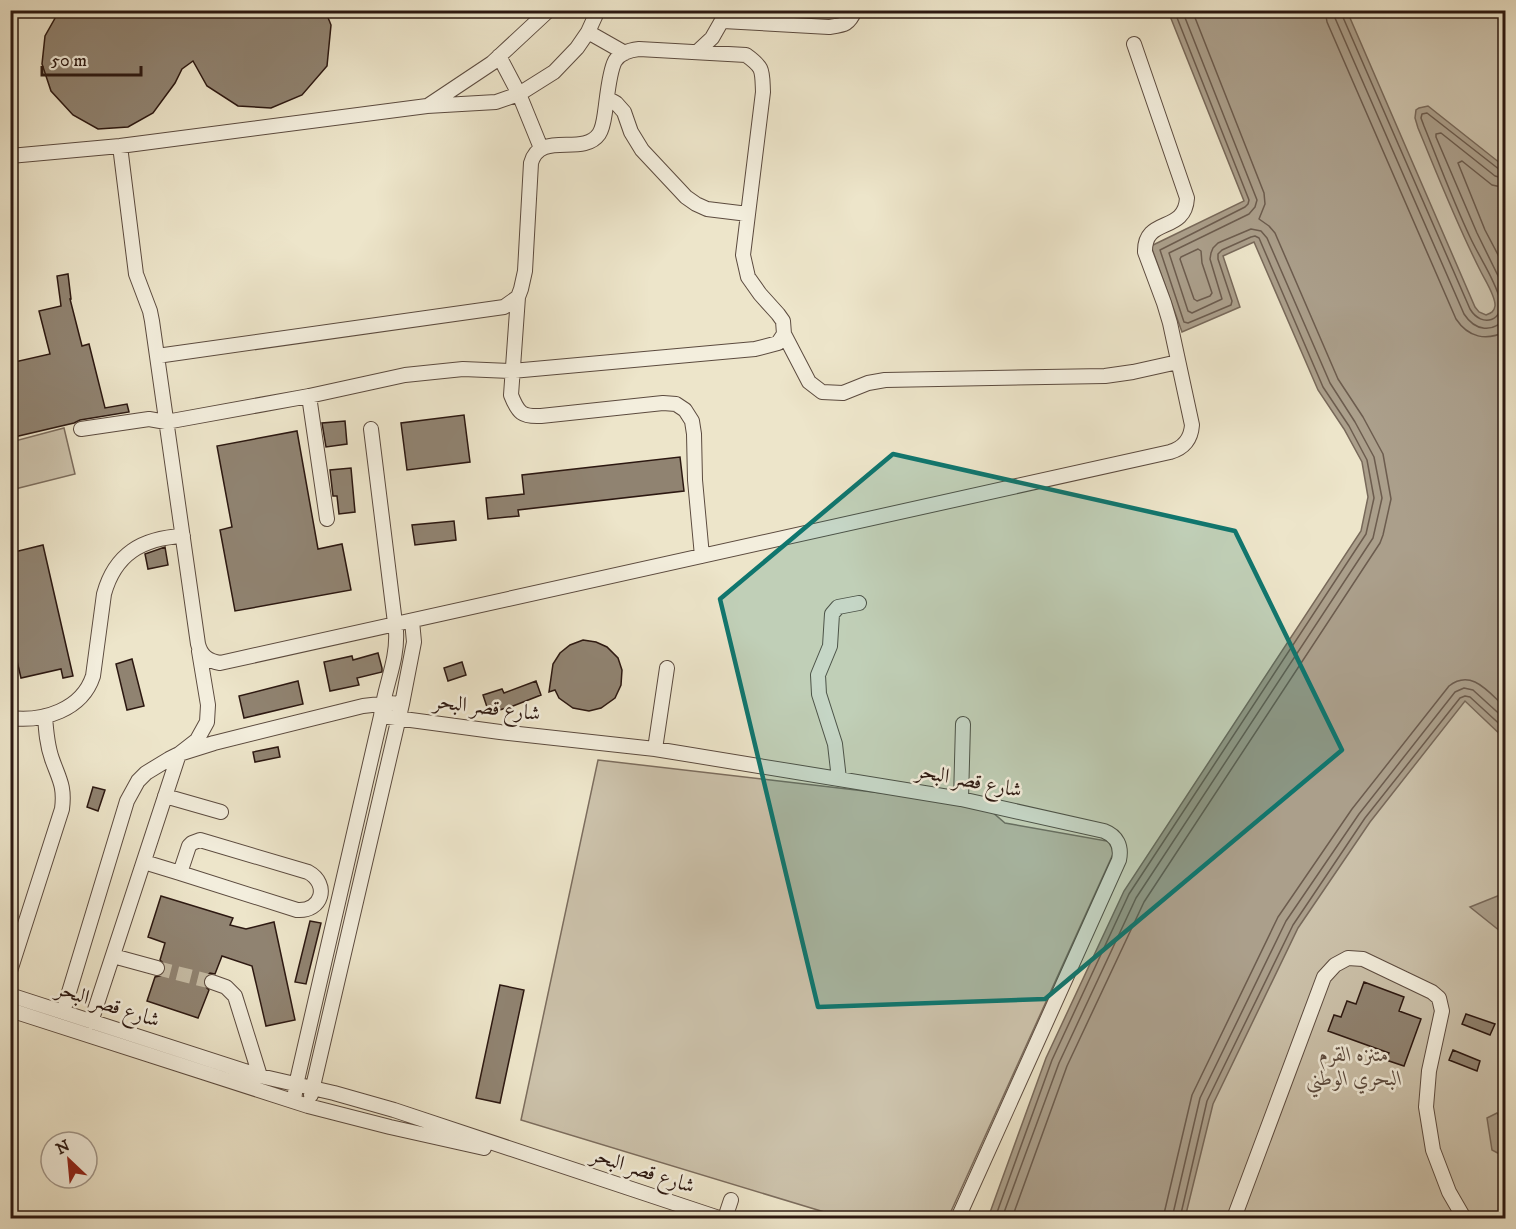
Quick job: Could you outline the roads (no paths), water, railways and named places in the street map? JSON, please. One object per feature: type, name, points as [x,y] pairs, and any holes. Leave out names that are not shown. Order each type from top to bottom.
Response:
[{"type":"street","points":[[427,106],[492,63],[549,10]]},
{"type":"street","points":[[10,156],[120,146],[427,106],[495,102],[519,94],[554,72],[578,48],[598,10]]},
{"type":"street","points":[[697,52],[712,38],[725,16],[829,27],[843,25],[851,20],[855,10]]},
{"type":"street","points":[[588,32],[625,53]]},
{"type":"street","points":[[199,650],[207,659],[220,663],[1176,450],[1190,437],[1192,425],[1170,323],[1147,258],[1145,245],[1150,233],[1182,215],[1187,198],[1134,44]]},
{"type":"street","points":[[702,556],[695,480],[694,434],[692,421],[685,410],[676,404],[663,403],[528,417],[517,409],[511,395],[518,297],[525,271],[533,155],[541,148],[583,143],[591,141],[598,135],[603,124],[615,62],[625,53],[639,49],[746,55],[759,64],[763,92],[743,255],[748,277],[783,321],[784,334],[809,382],[822,392],[843,393],[868,383],[885,380],[1105,376],[1178,362]]},
{"type":"street","points":[[499,57],[519,94],[541,148]]},
{"type":"street","points":[[607,98],[616,103],[624,112],[631,132],[642,150],[686,197],[707,209],[748,214]]},
{"type":"street","points":[[92,1022],[179,754],[197,740],[207,722],[208,705],[150,311],[136,274],[120,146]]},
{"type":"street","points":[[157,356],[504,307],[518,297]]},
{"type":"street","points":[[81,429],[149,419],[166,422],[309,396],[405,375],[463,369],[512,371],[755,349],[778,344],[784,334]]},
{"type":"street","points":[[309,396],[327,519]]},
{"type":"street","points":[[294,1101],[396,651],[395,625],[371,429]]},
{"type":"street","points":[[10,718],[45,716],[63,710],[82,697],[91,684],[104,594],[106,585],[116,567],[129,552],[146,542],[183,536]]},
{"type":"street","points":[[839,779],[835,744],[819,694],[818,675],[830,646],[832,614],[838,607],[859,603]]},
{"type":"street","name":"شارع قصر البحر","points":[[308,1106],[402,704],[414,642],[411,621]]},
{"type":"street","points":[[655,749],[667,668]]},
{"type":"street","points":[[63,1012],[127,801],[138,781],[146,773],[179,754],[213,743],[363,706],[382,710],[402,704]]},
{"type":"street","name":"شارع قصر البحر","points":[[382,710],[399,718],[655,749],[961,799],[1104,831],[1112,835],[1118,842],[1120,855],[958,1218]]},
{"type":"street","points":[[10,970],[63,798],[63,786],[47,740],[45,716]]},
{"type":"street","points":[[961,799],[963,724]]},
{"type":"street","points":[[165,796],[220,812]]},
{"type":"street","points":[[144,862],[297,910],[313,906],[321,892],[319,882],[308,872],[204,840],[196,841],[189,846],[180,873]]},
{"type":"street","points":[[113,956],[157,968]]},
{"type":"street","points":[[1234,1218],[1324,977],[1335,965],[1348,958],[1363,959],[1432,992],[1439,998],[1443,1011],[1429,1071],[1426,1107],[1433,1150],[1449,1192],[1464,1218]]},
{"type":"street","points":[[326,961],[340,964]]},
{"type":"street","points":[[212,982],[226,987],[235,996],[260,1076]]},
{"type":"street","name":"شارع قصر البحر","points":[[10,995],[260,1076],[394,1110],[718,1218]]},
{"type":"street","name":"شارع قصر البحر","points":[[10,1010],[308,1106],[554,1164]]},
{"type":"street","points":[[725,1218],[731,1200]]},
{"type":"water","points":[[1168,11],[1347,11],[1475,307],[1486,315],[1494,310],[1494,298],[1440,182],[1418,128],[1415,118],[1416,110],[1428,106],[1505,167],[1505,739],[1465,701],[1370,822],[1298,928],[1213,1104],[1185,1218],[988,1218],[1046,1058],[1124,891],[1361,531],[1368,497],[1362,462],[1344,429],[1318,390],[1254,242],[1223,256],[1240,307],[1182,332],[1151,246],[1244,201]]},
{"type":"water","points":[[1506,893],[1505,935],[1470,907]]},
{"type":"water","points":[[1497,1113],[1505,1122],[1505,1157],[1492,1150],[1487,1118]]},
{"type":"tunnel","points":[[157,968],[212,982]]},
{"type":"park label","name":"متنزه القرم البحري الوطني","points":[[1354,1067]]}]
